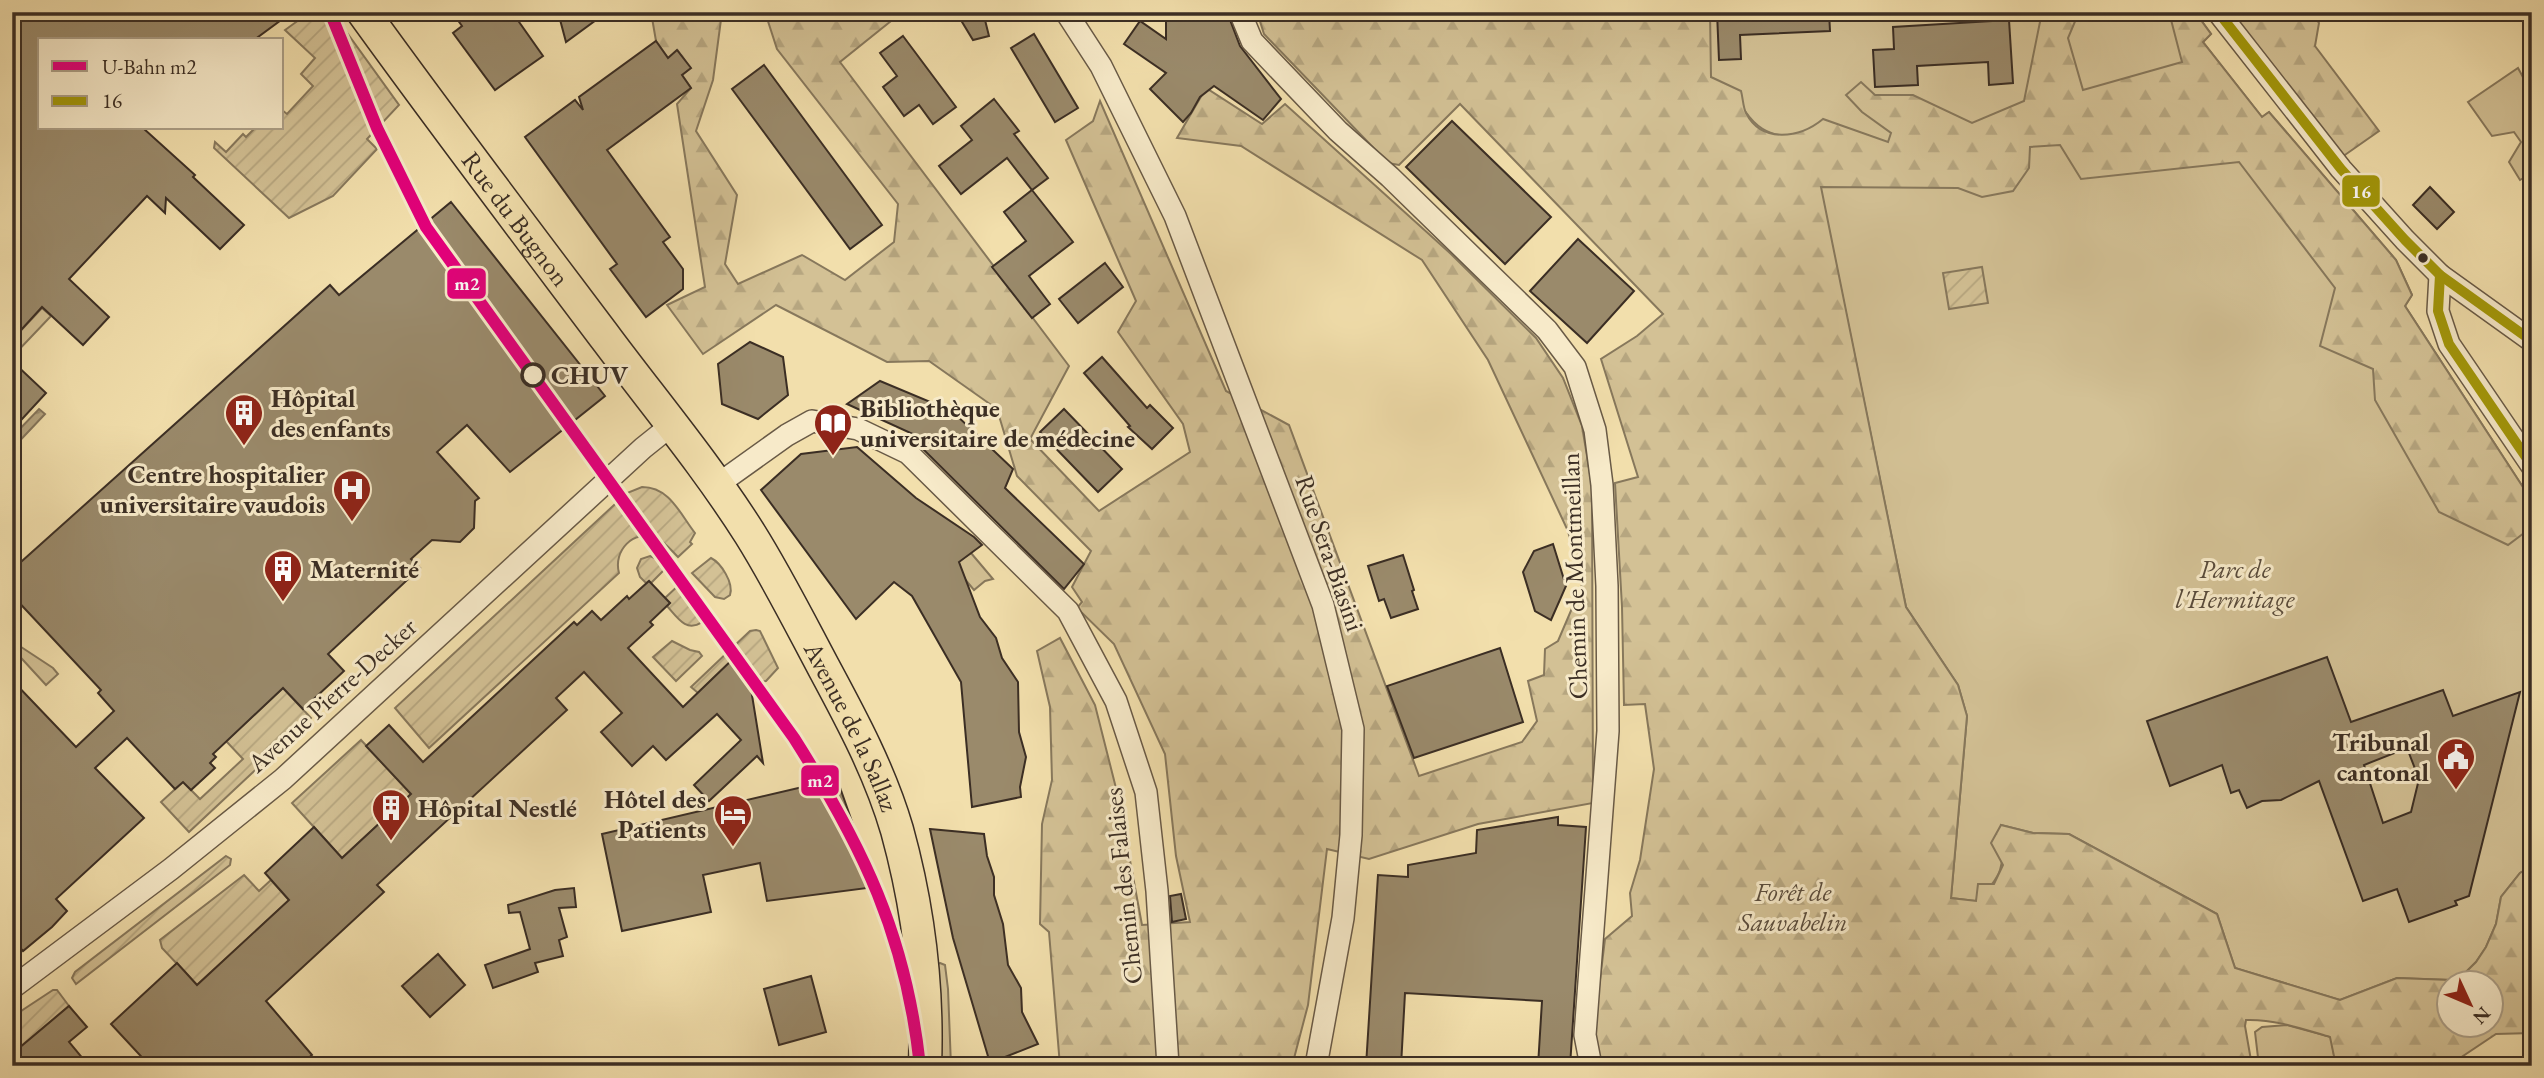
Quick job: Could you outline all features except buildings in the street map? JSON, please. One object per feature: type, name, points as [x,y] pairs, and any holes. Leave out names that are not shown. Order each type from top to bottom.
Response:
[{"type":"main road","name":"Rue du Bugnon","points":[[363,12],[460,147],[673,424]]},
{"type":"main road","name":"Avenue de la Sallaz","points":[[673,424],[751,535],[860,735],[882,787],[908,873],[925,991],[925,1066]]},
{"type":"street","name":"Rue Sera-Biasini","points":[[1066,12],[1101,66],[1175,216],[1323,605],[1353,729],[1351,835],[1343,918],[1316,1066]]},
{"type":"street","name":"Chemin de Montmeillan","points":[[1240,12],[1252,41],[1338,131],[1390,177],[1547,330],[1575,367],[1595,430],[1602,485],[1607,586],[1608,730],[1585,1035],[1591,1066]]},
{"type":"street","points":[[2218,12],[2341,169],[2440,275],[2532,341]]},
{"type":"street","points":[[2440,275],[2438,311],[2449,344],[2532,466]]},
{"type":"street","name":"Chemin des Falaises","points":[[717,485],[787,435],[812,421],[858,429],[908,453],[1068,611],[1116,701],[1146,792],[1157,891],[1168,1066]]},
{"type":"street","name":"Avenue Pierre-Decker","points":[[12,988],[172,869],[283,779],[624,465],[673,424]]},
{"type":"green space","points":[[310,12],[332,12],[399,105],[367,139],[377,149],[333,196],[289,218],[214,148],[215,142],[226,152],[243,134],[246,137],[253,130],[284,130],[284,112],[287,114],[313,86],[301,74],[315,58],[285,30]]},
{"type":"green space","points":[[651,12],[722,12],[713,80],[696,131],[737,195],[725,264],[738,284],[802,255],[845,280],[894,242],[898,204],[777,49],[765,12],[901,13],[840,62],[1069,366],[1030,439],[1099,511],[1190,452],[1183,424],[1118,332],[1136,301],[1066,140],[1093,121],[1100,101],[1226,391],[1289,425],[1419,776],[1522,742],[1537,721],[1528,681],[1544,675],[1545,649],[1558,641],[1582,585],[1568,531],[1488,360],[1422,260],[1241,146],[1177,138],[1206,88],[1262,124],[1285,104],[1451,254],[1536,338],[1563,378],[1582,426],[1592,486],[1593,803],[1478,824],[1369,859],[1327,849],[1308,1005],[1292,1066],[1060,1066],[1049,932],[1040,924],[1042,824],[1052,780],[1050,707],[1037,651],[1060,638],[1095,705],[1118,796],[1142,925],[1190,922],[1176,856],[1165,754],[1114,644],[1077,608],[1082,602],[1072,587],[1091,551],[1017,476],[997,409],[929,361],[887,362],[776,305],[703,354],[667,305],[705,287],[677,104],[691,88],[682,75],[690,68],[678,51],[668,58],[656,41]]},
{"type":"green space","name":"Forêt de Sauvabelin","points":[[1257,12],[1651,12],[1663,20],[1710,12],[1711,77],[1741,91],[1746,113],[1762,130],[1771,134],[1793,134],[1823,119],[1888,142],[1891,133],[1862,112],[1846,95],[1861,82],[1875,95],[1913,95],[1972,123],[2024,101],[2042,12],[2079,12],[2068,38],[2083,90],[2182,62],[2169,12],[2195,12],[2211,34],[2203,42],[2262,117],[2269,112],[2396,260],[2412,295],[2405,306],[2532,501],[2532,527],[2508,545],[2439,512],[2375,400],[2373,369],[2320,346],[2335,288],[2239,162],[2081,179],[2060,145],[2030,147],[2029,168],[2013,191],[1982,197],[1958,188],[1821,187],[1906,607],[1958,685],[1967,716],[1951,898],[1976,901],[1978,884],[1994,884],[2003,865],[1991,843],[2001,825],[2033,833],[2069,834],[2217,914],[2235,968],[2340,1000],[2397,978],[2436,979],[2436,1040],[2487,1040],[2448,1066],[2364,1066],[2335,1061],[2330,1037],[2278,1023],[2246,1020],[2252,1066],[1597,1066],[1592,1045],[1605,939],[1632,916],[1630,893],[1640,860],[1654,769],[1645,704],[1624,705],[1615,483],[1638,477],[1601,359],[1637,336],[1663,314],[1460,104],[1399,165],[1388,163],[1264,34]]},
{"type":"green space","name":"Parc de l'Hermitage","points":[[1554,12],[2195,12],[2211,34],[2203,42],[2262,117],[2269,112],[2396,260],[2412,295],[2405,306],[2532,501],[2532,866],[2520,873],[2501,897],[2496,924],[2486,947],[2468,970],[2436,970],[2436,979],[2397,978],[2340,1000],[2235,968],[2217,914],[2069,834],[2033,833],[2001,825],[2001,867],[1993,883],[1976,901],[1951,898],[1967,716],[1958,685],[1906,607],[1820,186],[1786,136],[1762,129],[1745,111]]},
{"type":"green space","points":[[2230,12],[2311,12],[2319,23],[2315,46],[2379,131],[2342,157]]},
{"type":"green space","points":[[2518,68],[2532,100],[2529,120],[2532,124],[2532,173],[2520,180],[2509,162],[2521,142],[2514,132],[2492,136],[2468,102]]},
{"type":"green space","points":[[1982,267],[1988,303],[1949,309],[1943,273]]},
{"type":"green space","points":[[42,308],[51,316],[12,357],[12,340]]},
{"type":"green space","points":[[642,487],[660,492],[673,503],[695,533],[690,542],[692,544],[678,557],[656,538],[648,536],[633,539],[619,557],[619,573],[429,748],[395,708],[627,493]]},
{"type":"green space","points":[[971,553],[993,579],[985,581],[974,590],[953,565]]},
{"type":"green space","points":[[650,556],[659,560],[666,568],[651,583],[646,583],[637,568],[641,559]]},
{"type":"green space","points":[[711,558],[722,569],[730,585],[730,595],[724,599],[715,597],[692,573]]},
{"type":"green space","points":[[681,583],[704,609],[702,622],[696,625],[682,622],[667,606],[670,603],[665,598]]},
{"type":"green space","points":[[750,631],[760,631],[778,668],[766,681],[759,682],[735,658],[698,693],[691,687]]},
{"type":"green space","points":[[12,641],[58,674],[46,685],[12,648]]},
{"type":"green space","points":[[672,641],[699,652],[702,656],[676,681],[653,657]]},
{"type":"green space","points":[[283,688],[311,718],[189,832],[161,802],[183,782],[200,799],[243,759],[226,741]]},
{"type":"green space","points":[[361,740],[411,794],[342,858],[292,803]]},
{"type":"green space","points":[[226,856],[231,859],[230,865],[76,984],[72,978],[75,972]]},
{"type":"green space","name":"Forêt de Sauvabelin","points":[[2532,866],[2532,1033],[2506,1034],[2506,970],[2468,970],[2486,947],[2496,924],[2501,897],[2520,873]]},
{"type":"green space","points":[[244,875],[259,891],[271,880],[289,900],[197,985],[162,948],[160,940]]},
{"type":"green space","points":[[937,964],[945,965],[948,989],[951,1066],[940,1066]]},
{"type":"green space","points":[[57,990],[69,1006],[12,1054],[12,1017]]},
{"type":"green space","points":[[2287,1025],[2331,1037],[2335,1061],[2364,1066],[2259,1066],[2255,1032],[2262,1027]]},
{"type":"water","points":[[39,409],[45,414],[12,449],[12,437]]},
{"type":"metro line","name":"m2","points":[[330,12],[377,128],[426,227],[794,738],[841,817],[878,894],[892,933],[904,975],[920,1066]]},
{"type":"transit line","name":"16","points":[[2218,12],[2341,169],[2405,240],[2440,275],[2532,341]]},
{"type":"transit line","name":"16","points":[[2440,275],[2438,311],[2449,344],[2532,466]]},
{"type":"place","name":"CHUV","points":[[533,375]]},
{"type":"place","name":"Hôpital des enfants","points":[[244,447]]},
{"type":"place","name":"Bibliothèque universitaire de médecine","points":[[833,457]]},
{"type":"place","name":"Centre hospitalier universitaire vaudois","points":[[352,523]]},
{"type":"place","name":"Maternité","points":[[283,603]]},
{"type":"place","name":"Tribunal cantonal","points":[[2456,791]]},
{"type":"place","name":"Hôpital Nestlé","points":[[391,842]]},
{"type":"place","name":"Hôtel des Patients","points":[[733,848]]}]
